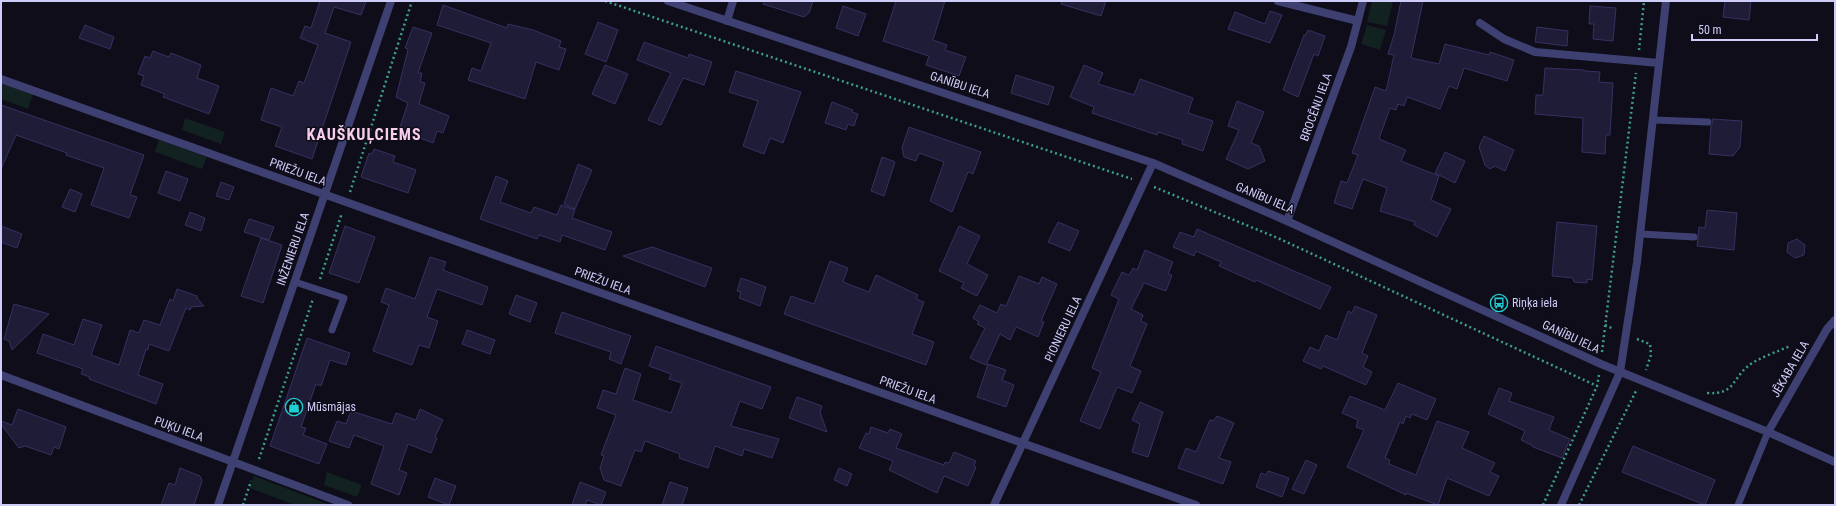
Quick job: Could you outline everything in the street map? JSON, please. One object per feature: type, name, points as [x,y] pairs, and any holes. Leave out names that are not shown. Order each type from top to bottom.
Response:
[{"type":"street","name":"INŽENIERU IELA","points":[[218,505],[391,1]]},
{"type":"street","name":"GANĪBU IELA","points":[[668,1],[1153,163],[1288,220],[1620,372],[1768,432],[1835,462]]},
{"type":"street","points":[[727,21],[733,1]]},
{"type":"street","points":[[1278,1],[1358,21]]},
{"type":"street","name":"BROCĒNU IELA","points":[[1288,220],[1351,47],[1363,1]]},
{"type":"street","points":[[1561,505],[1620,372],[1641,234],[1666,1]]},
{"type":"street","points":[[1480,23],[1504,39],[1535,52],[1660,64]]},
{"type":"street","name":"PRIEŽU IELA","points":[[1,79],[1196,505]]},
{"type":"street","name":"PIONIERU IELA","points":[[994,505],[1153,163]]},
{"type":"street","name":"JĒKABA IELA","points":[[1768,432],[1827,329],[1835,320]]},
{"type":"street","name":"PUĶU IELA","points":[[1,375],[348,505]]},
{"type":"lane","points":[[1653,120],[1708,122]]},
{"type":"lane","points":[[1641,234],[1694,237]]},
{"type":"lane","points":[[295,282],[344,298],[332,330]]},
{"type":"lane","points":[[1738,505],[1768,432]]},
{"type":"path","points":[[257,463],[338,221],[346,203],[412,1]]},
{"type":"path","points":[[1606,325],[1644,1]]},
{"type":"path","points":[[1702,393],[1714,394],[1725,390],[1734,384],[1748,366],[1790,346]]},
{"type":"path","points":[[1542,505],[1597,386]]},
{"type":"path","points":[[243,505],[252,477]]},
{"type":"shaded area","points":[[1372,1],[1393,1],[1387,26],[1367,22]]},
{"type":"shaded area","points":[[1367,25],[1386,30],[1380,50],[1361,44]]},
{"type":"shaded area","points":[[1,83],[33,95],[28,109],[1,99]]},
{"type":"shaded area","points":[[185,118],[225,132],[221,144],[182,130]]},
{"type":"shaded area","points":[[159,140],[207,157],[202,169],[155,152]]},
{"type":"shaded area","points":[[327,472],[362,485],[357,497],[324,485]]},
{"type":"shaded area","points":[[254,476],[330,505],[295,505],[250,488]]},
{"type":"building","points":[[320,1],[366,1],[361,15],[334,7],[325,33],[351,42],[312,159],[275,146],[282,127],[261,120],[271,88],[293,96],[299,81],[304,83],[318,45],[300,38],[305,26],[311,28]]},
{"type":"building","points":[[764,1],[813,1],[809,13],[804,17],[763,4]]},
{"type":"building","points":[[896,1],[945,1],[933,40],[947,45],[945,50],[966,57],[959,76],[926,65],[929,56],[883,41]]},
{"type":"building","points":[[1062,1],[1106,1],[1101,16],[1061,4]]},
{"type":"building","points":[[1401,1],[1423,1],[1411,58],[1439,64],[1445,44],[1489,55],[1490,52],[1514,60],[1507,81],[1464,68],[1457,89],[1449,86],[1440,109],[1407,97],[1404,106],[1398,104],[1396,110],[1390,108],[1379,139],[1406,150],[1401,161],[1439,176],[1431,200],[1451,209],[1437,237],[1414,225],[1415,222],[1380,211],[1387,188],[1363,179],[1352,209],[1334,203],[1341,181],[1347,183],[1358,155],[1352,153],[1375,87],[1386,91],[1394,55],[1388,54],[1394,35]]},
{"type":"building","points":[[1725,1],[1751,1],[1749,20],[1723,17]]},
{"type":"building","points":[[443,5],[507,28],[508,24],[533,30],[561,41],[559,47],[566,49],[559,70],[536,62],[525,99],[468,80],[472,68],[481,71],[491,43],[437,25]]},
{"type":"building","points":[[843,6],[866,14],[858,36],[836,28]]},
{"type":"building","points":[[1590,6],[1616,8],[1613,41],[1593,39],[1594,24],[1589,24]]},
{"type":"building","points":[[1270,11],[1282,15],[1270,43],[1228,29],[1235,12],[1265,24]]},
{"type":"building","points":[[598,22],[618,30],[606,62],[585,54]]},
{"type":"building","points":[[85,25],[114,37],[110,49],[79,38]]},
{"type":"building","points":[[413,27],[432,33],[418,73],[422,73],[420,82],[425,83],[419,104],[449,116],[443,133],[437,131],[433,143],[399,130],[408,103],[396,97],[408,49],[405,48]]},
{"type":"building","points":[[1537,27],[1568,31],[1567,46],[1535,42]]},
{"type":"building","points":[[1308,30],[1325,36],[1318,56],[1314,54],[1298,97],[1283,90],[1304,35],[1305,36]]},
{"type":"building","points":[[644,42],[688,58],[689,54],[712,62],[704,85],[683,78],[661,125],[648,120],[671,73],[637,60]]},
{"type":"building","points":[[153,51],[169,57],[171,53],[201,65],[197,78],[219,86],[209,114],[163,97],[165,94],[141,85],[144,76],[138,74],[145,56],[150,58]]},
{"type":"building","points":[[605,65],[628,74],[615,104],[592,94]]},
{"type":"building","points":[[1084,65],[1103,73],[1098,84],[1134,95],[1140,79],[1193,98],[1188,113],[1213,121],[1203,151],[1182,144],[1183,140],[1158,132],[1157,135],[1092,113],[1094,107],[1070,97]]},
{"type":"building","points":[[1545,68],[1600,72],[1599,82],[1613,83],[1610,135],[1606,135],[1605,154],[1582,152],[1583,118],[1535,114],[1536,95],[1543,95]]},
{"type":"building","points":[[736,71],[801,92],[783,143],[770,138],[764,154],[743,146],[758,101],[729,92]]},
{"type":"building","points":[[1016,75],[1054,87],[1048,105],[1011,93]]},
{"type":"building","points":[[1237,101],[1264,112],[1251,143],[1259,146],[1265,161],[1248,169],[1226,159],[1239,130],[1228,126]]},
{"type":"building","points":[[832,102],[853,110],[852,112],[858,114],[854,126],[848,124],[846,130],[825,123]]},
{"type":"building","points":[[1,105],[144,155],[130,195],[137,197],[129,218],[91,205],[104,168],[66,155],[67,153],[16,135],[1,169]]},
{"type":"building","points":[[1712,119],[1742,121],[1740,147],[1733,156],[1709,154],[1711,126],[1713,123]]},
{"type":"building","points":[[909,127],[981,152],[973,174],[968,172],[952,212],[930,201],[944,162],[919,153],[916,161],[904,157],[902,148]]},
{"type":"building","points":[[1484,136],[1514,150],[1505,171],[1495,166],[1490,169],[1485,165],[1479,147]]},
{"type":"building","points":[[374,149],[395,156],[393,162],[416,170],[408,193],[361,177],[369,153],[372,154]]},
{"type":"building","points":[[1445,152],[1465,161],[1455,183],[1435,173]]},
{"type":"building","points":[[882,157],[895,162],[884,196],[871,191]]},
{"type":"building","points":[[578,164],[592,170],[575,209],[564,204]]},
{"type":"building","points":[[166,171],[188,179],[180,201],[158,193]]},
{"type":"building","points":[[496,176],[508,181],[500,202],[531,213],[534,207],[557,215],[561,205],[575,210],[572,218],[612,232],[605,250],[562,235],[560,242],[539,235],[537,239],[480,219]]},
{"type":"building","points":[[221,182],[234,187],[229,200],[216,196]]},
{"type":"building","points":[[70,189],[82,194],[75,212],[62,207]]},
{"type":"building","points":[[1707,210],[1737,213],[1734,250],[1697,246],[1699,227],[1705,228]]},
{"type":"building","points":[[190,212],[205,218],[201,231],[185,225]]},
{"type":"building","points":[[249,219],[274,227],[269,240],[244,232]]},
{"type":"building","points":[[1058,222],[1079,231],[1070,251],[1048,242]]},
{"type":"building","points":[[1557,222],[1597,226],[1592,280],[1587,279],[1587,283],[1574,282],[1573,278],[1552,276]]},
{"type":"building","points":[[1,226],[22,234],[17,248],[1,242]]},
{"type":"building","points":[[345,226],[375,237],[359,283],[329,273]]},
{"type":"building","points":[[959,226],[980,236],[967,264],[988,275],[977,296],[961,288],[964,283],[939,271]]},
{"type":"building","points":[[1197,229],[1331,287],[1320,309],[1256,280],[1255,282],[1219,266],[1221,262],[1196,251],[1194,256],[1173,247],[1180,232],[1194,237]]},
{"type":"building","points":[[261,238],[282,245],[263,303],[241,296]]},
{"type":"building","points":[[1797,239],[1805,245],[1804,255],[1795,258],[1787,252],[1788,243]]},
{"type":"building","points":[[652,247],[712,268],[705,287],[623,256]]},
{"type":"building","points":[[1145,250],[1173,262],[1168,274],[1172,275],[1166,291],[1144,283],[1131,309],[1143,315],[1141,321],[1147,324],[1130,366],[1141,371],[1132,393],[1117,387],[1100,429],[1080,421],[1101,372],[1092,368],[1119,299],[1111,295],[1122,272],[1129,275],[1133,268],[1137,270]]},
{"type":"building","points":[[430,257],[446,262],[443,270],[488,287],[482,305],[437,289],[427,317],[438,321],[429,348],[419,345],[412,365],[373,351],[389,305],[381,302],[386,288],[415,299]]},
{"type":"building","points":[[830,261],[848,268],[843,282],[869,292],[876,275],[918,295],[916,299],[924,302],[912,334],[934,342],[926,365],[784,314],[791,296],[814,304]]},
{"type":"building","points":[[1019,276],[1039,284],[1042,277],[1057,284],[1041,321],[1044,322],[1038,337],[1016,327],[1010,340],[1000,334],[986,365],[970,358],[985,328],[977,324],[979,322],[973,318],[980,305],[997,313],[1001,304],[1006,306]]},
{"type":"building","points":[[741,278],[766,287],[760,306],[739,298],[741,292],[737,291]]},
{"type":"building","points":[[177,289],[197,296],[204,306],[191,307],[190,310],[186,308],[169,351],[149,344],[148,350],[146,349],[138,375],[163,384],[156,404],[89,379],[90,377],[81,374],[83,369],[37,353],[43,334],[74,345],[83,319],[102,325],[91,355],[119,365],[130,330],[139,333],[144,320],[160,325],[170,299],[173,301]]},
{"type":"building","points":[[516,295],[537,303],[530,322],[509,314]]},
{"type":"building","points":[[14,304],[49,314],[12,350],[9,341],[4,339]]},
{"type":"building","points":[[1355,306],[1377,315],[1362,353],[1368,356],[1363,367],[1372,372],[1366,385],[1323,366],[1321,369],[1303,361],[1310,347],[1319,351],[1326,335],[1337,340],[1348,311],[1352,313]]},
{"type":"building","points":[[562,312],[631,336],[621,364],[609,359],[611,352],[555,333]]},
{"type":"building","points":[[467,330],[495,340],[490,354],[462,344]]},
{"type":"building","points":[[307,338],[350,353],[346,365],[330,360],[321,386],[316,384],[301,427],[306,428],[303,435],[327,444],[319,464],[270,446]]},
{"type":"building","points":[[656,346],[771,387],[762,409],[740,401],[731,426],[779,439],[772,458],[744,449],[742,456],[715,446],[708,468],[679,458],[680,454],[645,441],[641,452],[635,450],[621,486],[604,480],[600,468],[604,456],[601,455],[616,415],[597,408],[603,390],[616,394],[625,368],[641,374],[633,400],[671,413],[682,383],[669,379],[671,374],[649,366]]},
{"type":"building","points":[[988,364],[1006,370],[1002,380],[1014,385],[1006,407],[977,397]]},
{"type":"building","points":[[1398,383],[1436,399],[1427,420],[1412,414],[1410,418],[1406,416],[1403,424],[1400,422],[1385,458],[1390,460],[1389,464],[1416,475],[1437,421],[1469,432],[1462,448],[1495,463],[1490,472],[1499,476],[1489,496],[1447,478],[1438,505],[1406,493],[1406,495],[1347,467],[1364,430],[1356,427],[1358,420],[1342,413],[1350,396],[1385,410]]},
{"type":"building","points":[[1499,388],[1512,393],[1509,401],[1554,417],[1549,430],[1570,439],[1562,458],[1533,447],[1521,440],[1525,431],[1488,414]]},
{"type":"building","points":[[797,397],[822,406],[820,412],[827,432],[789,418]]},
{"type":"building","points":[[1140,402],[1163,412],[1148,457],[1132,452],[1140,424],[1132,420]]},
{"type":"building","points":[[18,409],[66,427],[59,449],[54,447],[51,455],[25,446],[19,448],[1,424],[1,421],[12,425]]},
{"type":"building","points":[[420,409],[443,420],[435,437],[437,438],[431,453],[408,444],[399,470],[407,473],[399,495],[371,484],[384,446],[354,435],[349,448],[329,441],[337,421],[346,424],[351,411],[392,424],[396,413],[416,420]]},
{"type":"building","points":[[1217,416],[1234,423],[1219,458],[1231,462],[1223,484],[1178,468],[1186,448],[1196,452],[1210,420],[1213,421]]},
{"type":"building","points":[[871,427],[888,433],[890,429],[902,434],[896,448],[944,465],[945,462],[949,463],[954,452],[976,461],[974,465],[976,467],[968,486],[944,476],[937,493],[889,470],[893,461],[859,448],[866,433],[869,434]]},
{"type":"building","points":[[1633,446],[1715,480],[1705,505],[1622,472]]},
{"type":"building","points":[[1306,460],[1317,465],[1304,494],[1292,489]]},
{"type":"building","points":[[180,468],[200,476],[202,481],[194,505],[161,505],[169,483],[175,485]]},
{"type":"building","points":[[839,468],[852,474],[847,486],[834,480]]},
{"type":"building","points":[[1268,471],[1289,478],[1282,497],[1256,487],[1261,473],[1266,475]]},
{"type":"building","points":[[435,478],[456,486],[449,505],[428,497]]},
{"type":"building","points":[[580,482],[606,492],[601,505],[587,500],[585,505],[572,505]]},
{"type":"building","points":[[670,482],[688,488],[682,505],[662,505]]},
{"type":"place","name":"Riņķa iela","points":[[1499,303]]},
{"type":"place","name":"Mūsmājas","points":[[294,407]]},
{"type":"district","name":"KAUŠKUĻCIEMS","points":[[364,134]]}]
